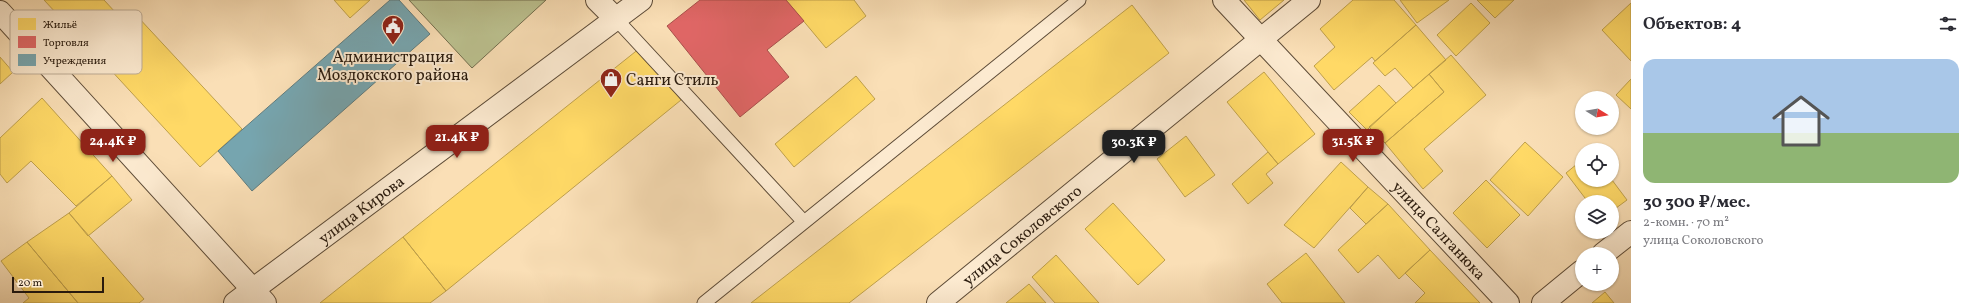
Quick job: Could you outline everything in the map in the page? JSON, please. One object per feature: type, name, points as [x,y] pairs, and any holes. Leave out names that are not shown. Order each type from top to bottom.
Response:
[{"type":"street","points":[[597,0],[616,20]]},
{"type":"street","name":"улица Кирова","points":[[251,299],[641,0]]},
{"type":"street","name":"улица Салганюка","points":[[1224,0],[1508,303]]},
{"type":"street","name":"улица Соколовского","points":[[938,303],[1259,39],[1309,0]]},
{"type":"street","points":[[0,12],[10,23]]},
{"type":"street","points":[[54,74],[251,299]]},
{"type":"street","points":[[1612,247],[1631,232]]},
{"type":"street","points":[[1543,303],[1575,277]]},
{"type":"lane","points":[[704,303],[1079,0]]},
{"type":"lane","points":[[616,20],[804,222]]},
{"type":"green space","points":[[409,0],[546,0],[472,68]]},
{"type":"building: Жильё","points":[[44,0],[104,0],[113,10],[53,10]]},
{"type":"building: Жильё","points":[[334,0],[370,0],[350,18]]},
{"type":"building: Жильё","points":[[786,0],[854,0],[866,16],[826,48]]},
{"type":"building: Жильё","points":[[1244,0],[1284,0],[1260,20]]},
{"type":"building: Жильё","points":[[1353,0],[1394,0],[1416,25],[1375,61],[1372,57],[1334,90],[1314,66],[1335,47],[1320,29]]},
{"type":"building: Жильё","points":[[1400,0],[1449,0],[1417,23]]},
{"type":"building: Жильё","points":[[1477,0],[1514,0],[1495,18]]},
{"type":"building: Жильё","points":[[1471,3],[1490,23],[1456,56],[1437,35]]},
{"type":"building: Жильё","points":[[1631,3],[1631,61],[1602,30]]},
{"type":"building: Жильё","points":[[1132,5],[1169,53],[849,303],[751,303]]},
{"type":"building: Жильё","points":[[142,21],[242,129],[200,167],[114,74],[142,74]]},
{"type":"building: Жильё","points":[[1416,25],[1446,60],[1413,88],[1395,68],[1385,76],[1373,63]]},
{"type":"building: Жильё","points":[[640,48],[681,100],[446,291],[403,237]]},
{"type":"building: Жильё","points":[[1451,55],[1486,95],[1424,149],[1443,171],[1423,189],[1385,143],[1444,92],[1429,74]]},
{"type":"building: Жильё","points":[[0,57],[10,69],[11,74],[0,84]]},
{"type":"building: Жильё","points":[[1264,72],[1315,134],[1278,164],[1227,102]]},
{"type":"building: Жильё","points":[[1429,74],[1444,92],[1385,143],[1369,127]]},
{"type":"building: Жильё","points":[[856,76],[875,99],[794,167],[775,144]]},
{"type":"building: Жильё","points":[[1631,79],[1631,109],[1619,98],[1619,92]]},
{"type":"building: Жильё","points":[[1379,85],[1396,103],[1367,130],[1349,112]]},
{"type":"building: Жильё","points":[[42,98],[112,176],[76,206],[31,161],[7,183],[0,174],[0,138]]},
{"type":"building: Жильё","points":[[1186,136],[1215,175],[1185,197],[1157,159]]},
{"type":"building: Жильё","points":[[1525,142],[1563,177],[1528,216],[1490,180]]},
{"type":"building: Жильё","points":[[1268,152],[1278,164],[1266,174],[1273,183],[1248,204],[1232,184]]},
{"type":"building: Жильё","points":[[1341,162],[1368,187],[1314,248],[1284,225]]},
{"type":"building: Жильё","points":[[1575,166],[1575,185],[1566,173]]},
{"type":"building: Жильё","points":[[112,176],[132,200],[88,236],[69,213]]},
{"type":"building: Жильё","points":[[1486,180],[1520,215],[1487,248],[1453,213]]},
{"type":"building: Жильё","points":[[1368,187],[1388,204],[1366,224],[1350,208]]},
{"type":"building: Жильё","points":[[1577,187],[1617,187],[1627,200],[1619,206],[1619,195],[1583,195]]},
{"type":"building: Жильё","points":[[1113,203],[1165,260],[1138,285],[1085,229]]},
{"type":"building: Жильё","points":[[1388,204],[1430,250],[1399,279],[1378,255],[1358,273],[1338,250]]},
{"type":"building: Жильё","points":[[69,213],[144,299],[139,303],[78,303],[27,242]]},
{"type":"building: Жильё","points":[[403,237],[446,291],[430,303],[320,303]]},
{"type":"building: Жильё","points":[[27,242],[78,303],[23,303],[29,298],[1,261]]},
{"type":"building: Жильё","points":[[1430,250],[1480,303],[1415,303],[1425,293],[1405,273]]},
{"type":"building: Жильё","points":[[1306,253],[1345,303],[1282,303],[1267,284]]},
{"type":"building: Жильё","points":[[1056,255],[1099,303],[1055,303],[1032,277]]},
{"type":"building: Жильё","points":[[1029,284],[1046,303],[1006,303]]},
{"type":"building: Жильё","points":[[1605,292],[1614,303],[1592,303]]},
{"type":"building: Торговля","points":[[700,0],[786,0],[804,21],[767,50],[789,77],[740,117],[667,26]]},
{"type":"building: Учреждения","points":[[390,0],[399,0],[430,34],[252,191],[218,151]]},
{"type":"place","name":"Администрация Моздокского района","points":[[393,46]]},
{"type":"place","name":"Санги Стиль","points":[[611,98]]}]
